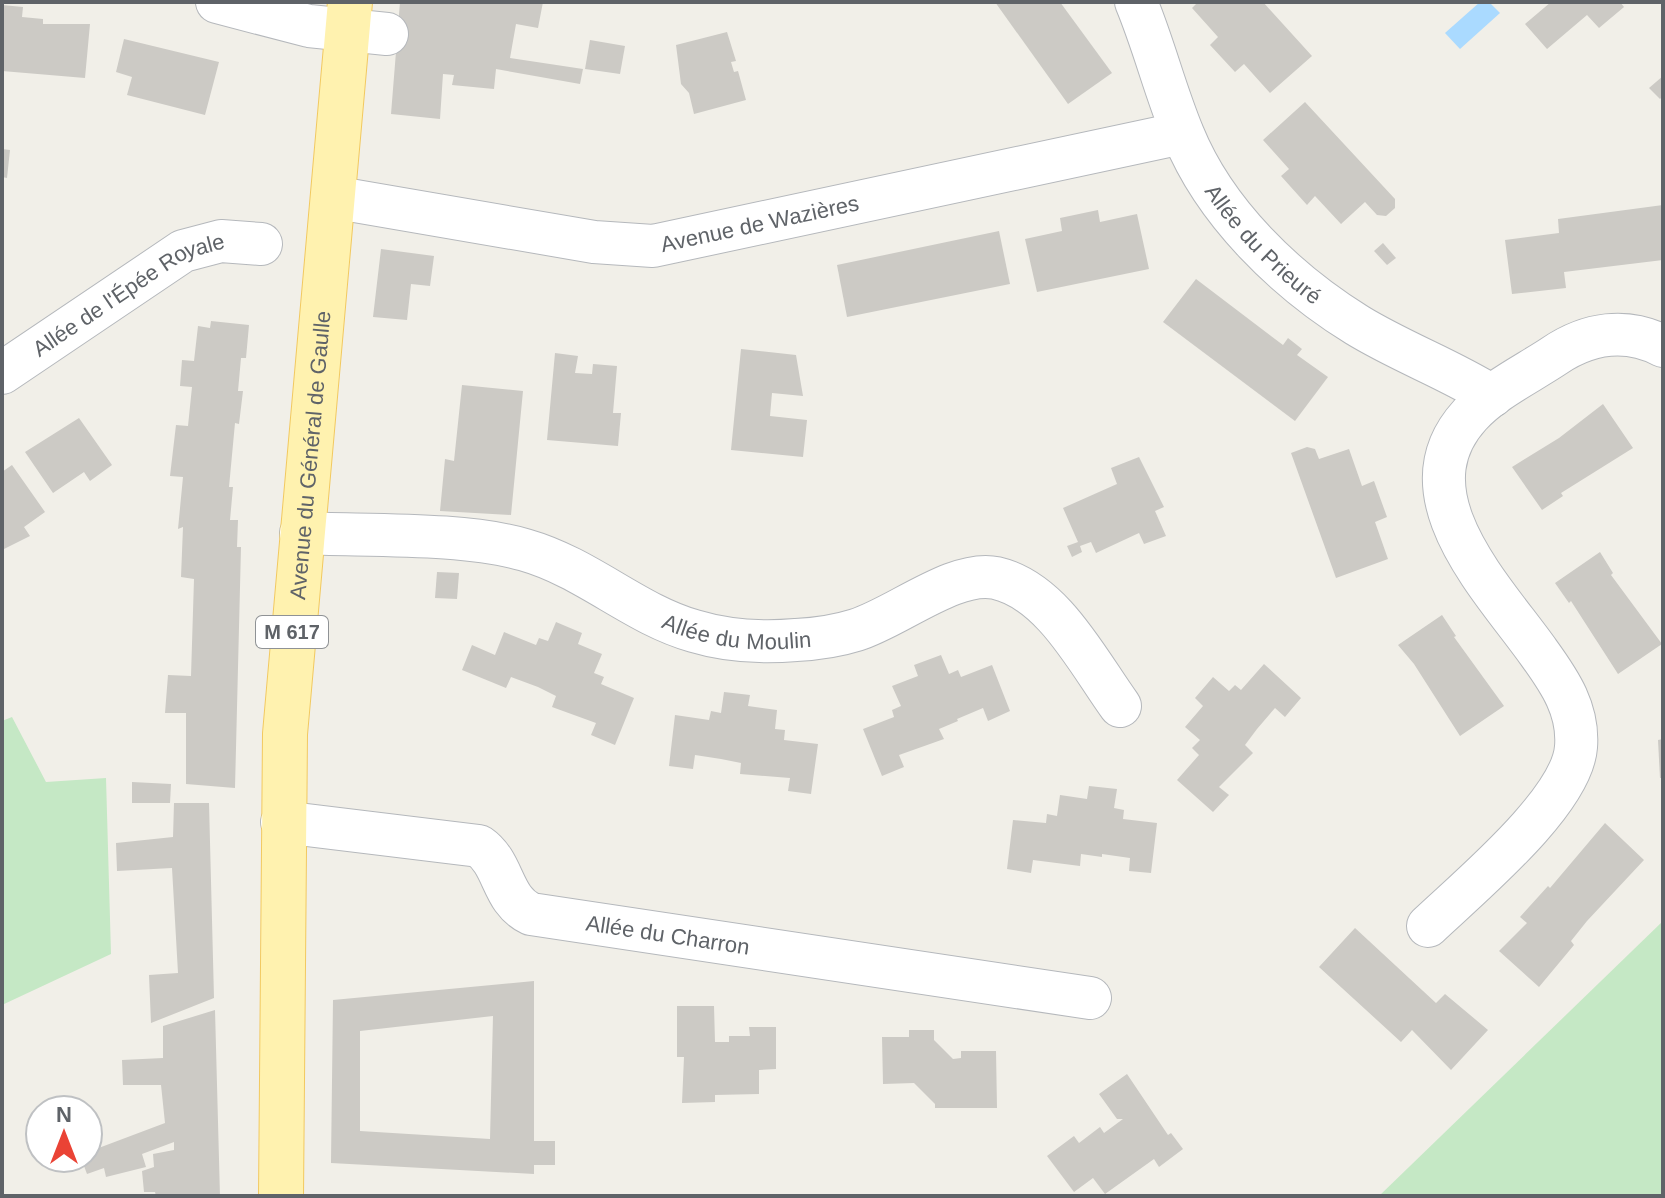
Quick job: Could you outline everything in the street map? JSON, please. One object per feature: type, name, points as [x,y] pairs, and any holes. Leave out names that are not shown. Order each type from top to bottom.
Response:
[{"type":"main road","name":"Avenue du Général de Gaulle","points":[[281,1196],[282,822],[286,707],[332,197],[362,23]]},
{"type":"street","points":[[217,2],[309,26],[362,23]]},
{"type":"street","name":"Allée du Prieuré","points":[[1136,2],[1193,156],[1224,203],[1264,250],[1309,293],[1360,327],[1460,375],[1492,396]]},
{"type":"street","name":"Avenue de Wazières","points":[[332,197],[594,242],[662,245],[1182,133]]},
{"type":"street","name":"Allée de l'Épée Royale","points":[[2,373],[183,251],[221,241],[261,244]]},
{"type":"street","points":[[1428,926],[1550,804],[1572,767],[1576,749],[1576,728],[1566,694],[1466,550],[1446,507],[1443,484],[1450,448],[1472,413],[1492,396],[1561,351],[1602,334],[1640,337],[1663,346]]},
{"type":"street","name":"Allée du Moulin","points":[[301,533],[477,541],[521,548],[593,577],[642,608],[692,631],[741,641],[800,640],[856,630],[963,580],[993,577],[1017,586],[1041,603],[1120,706]]},
{"type":"street","name":"Allée du Charron","points":[[282,822],[479,846],[495,863],[511,899],[531,914],[1090,998]]},
{"type":"green space","points":[[12,717],[46,782],[106,778],[111,954],[2,1005],[2,721]]},
{"type":"green space","points":[[1663,921],[1663,1196],[1379,1196]]},
{"type":"water","points":[[1480,2],[1489,2],[1500,13],[1460,49],[1445,33]]},
{"type":"building","points":[[400,2],[543,2],[538,28],[516,24],[510,58],[583,69],[580,84],[496,69],[494,89],[452,85],[454,75],[443,74],[440,119],[391,114]]},
{"type":"building","points":[[995,2],[1060,2],[1112,73],[1068,104]]},
{"type":"building","points":[[1198,2],[1263,2],[1312,56],[1270,93],[1244,64],[1235,72],[1210,45],[1218,37],[1192,8]]},
{"type":"building","points":[[1551,2],[1620,2],[1624,7],[1599,28],[1587,15],[1547,49],[1525,24]]},
{"type":"building","points":[[2,5],[23,7],[22,17],[43,19],[43,24],[90,24],[85,78],[2,71]]},
{"type":"building","points":[[727,32],[736,61],[731,62],[734,72],[738,71],[746,100],[694,114],[689,93],[681,84],[676,45]]},
{"type":"building","points":[[124,39],[219,62],[205,115],[127,95],[132,77],[116,72]]},
{"type":"building","points":[[590,40],[625,46],[620,74],[585,69]]},
{"type":"building","points":[[1663,76],[1663,96],[1660,99],[1649,88]]},
{"type":"building","points":[[1305,102],[1395,199],[1395,208],[1386,216],[1377,215],[1365,202],[1341,224],[1315,196],[1307,205],[1281,176],[1289,169],[1263,140]]},
{"type":"building","points":[[2,149],[10,150],[7,178],[2,177]]},
{"type":"building","points":[[1663,205],[1663,260],[1564,272],[1566,288],[1512,294],[1505,240],[1559,233],[1558,219]]},
{"type":"building","points":[[1098,210],[1100,222],[1137,214],[1149,269],[1037,292],[1025,239],[1062,231],[1060,218]]},
{"type":"building","points":[[999,231],[1010,284],[847,317],[837,265]]},
{"type":"building","points":[[1383,243],[1396,258],[1387,265],[1374,251]]},
{"type":"building","points":[[381,249],[434,256],[430,286],[411,284],[407,320],[373,317]]},
{"type":"building","points":[[1196,279],[1283,345],[1288,338],[1302,349],[1297,355],[1328,377],[1295,421],[1163,322]]},
{"type":"building","points":[[211,321],[249,325],[246,358],[241,358],[238,391],[243,391],[239,424],[235,423],[229,487],[233,487],[230,520],[238,520],[237,547],[241,547],[235,788],[186,784],[186,713],[165,713],[168,675],[191,676],[194,579],[181,577],[183,527],[178,529],[183,477],[170,476],[176,425],[188,426],[192,387],[180,386],[182,360],[194,361],[198,326],[210,328]]},
{"type":"building","points":[[741,349],[796,355],[803,396],[772,393],[770,416],[807,420],[803,457],[731,450]]},
{"type":"building","points":[[555,353],[578,356],[575,373],[592,374],[593,364],[617,366],[613,413],[621,413],[618,446],[547,440]]},
{"type":"building","points":[[462,385],[523,391],[511,515],[440,511],[445,459],[454,461]]},
{"type":"building","points":[[1603,404],[1633,448],[1561,493],[1563,496],[1542,510],[1512,467],[1559,438]]},
{"type":"building","points":[[79,418],[112,465],[90,481],[84,472],[53,493],[25,452]]},
{"type":"building","points":[[1307,447],[1315,449],[1319,459],[1349,449],[1362,486],[1374,481],[1387,517],[1375,522],[1388,559],[1336,578],[1291,453]]},
{"type":"building","points":[[1139,457],[1164,507],[1155,511],[1166,536],[1144,544],[1139,533],[1096,553],[1091,542],[1080,546],[1082,552],[1072,557],[1067,546],[1078,542],[1063,508],[1117,484],[1111,468]]},
{"type":"building","points":[[12,465],[45,512],[24,527],[30,536],[2,550],[2,472]]},
{"type":"building","points":[[1600,552],[1613,573],[1611,575],[1662,644],[1618,674],[1571,601],[1569,603],[1555,583]]},
{"type":"building","points":[[437,572],[459,573],[457,599],[435,598]]},
{"type":"building","points":[[1442,615],[1454,637],[1504,706],[1460,736],[1414,664],[1398,645]]},
{"type":"building","points":[[556,622],[582,633],[578,644],[602,654],[594,673],[604,677],[601,684],[634,698],[615,745],[591,735],[596,723],[552,707],[556,696],[538,687],[511,677],[506,688],[462,670],[472,645],[495,655],[504,632],[536,645],[539,638],[548,641]]},
{"type":"building","points":[[941,655],[949,674],[958,670],[961,677],[992,665],[1010,711],[988,721],[983,708],[957,719],[939,729],[944,739],[899,755],[904,767],[882,776],[863,729],[894,717],[892,710],[901,706],[892,686],[918,676],[914,665]]},
{"type":"building","points":[[1264,664],[1301,698],[1285,717],[1275,708],[1257,729],[1245,745],[1253,753],[1219,787],[1229,795],[1213,812],[1177,780],[1199,755],[1192,748],[1200,740],[1185,727],[1203,706],[1195,698],[1213,677],[1229,691],[1235,685],[1241,690]]},
{"type":"building","points":[[724,692],[750,695],[748,706],[777,710],[775,729],[785,730],[784,740],[818,744],[811,794],[788,791],[790,778],[740,774],[741,763],[721,759],[695,755],[693,769],[669,766],[675,715],[709,720],[711,711],[721,713]]},
{"type":"building","points":[[1663,739],[1663,778],[1660,778],[1658,740]]},
{"type":"building","points":[[132,782],[171,784],[170,803],[132,803]]},
{"type":"building","points":[[1089,786],[1117,789],[1114,808],[1124,810],[1123,819],[1157,823],[1151,873],[1129,871],[1130,858],[1102,854],[1102,857],[1081,854],[1080,866],[1033,860],[1031,873],[1007,869],[1013,820],[1046,823],[1047,814],[1057,816],[1060,795],[1087,799]]},
{"type":"building","points":[[174,803],[209,803],[214,998],[151,1023],[149,975],[178,973],[172,868],[117,871],[116,843],[173,837]]},
{"type":"building","points":[[1605,823],[1644,860],[1587,921],[1571,941],[1574,945],[1539,987],[1499,951],[1527,923],[1520,917],[1548,886],[1550,888]]},
{"type":"building","points":[[1355,928],[1436,1003],[1445,994],[1488,1030],[1451,1070],[1412,1030],[1401,1042],[1319,967]]},
{"type":"building","points":[[534,981],[534,1141],[555,1141],[555,1165],[534,1165],[534,1174],[331,1163],[333,1000]],"holes":[[[493,1016],[490,1139],[360,1131],[360,1031]]]},
{"type":"building","points":[[677,1006],[714,1006],[715,1042],[729,1042],[729,1036],[750,1036],[749,1027],[776,1027],[776,1069],[759,1070],[759,1094],[715,1095],[715,1102],[682,1103],[684,1057],[677,1057]]},
{"type":"building","points":[[215,1010],[220,1196],[156,1196],[155,1192],[144,1192],[142,1171],[154,1167],[153,1154],[174,1150],[174,1142],[142,1154],[146,1167],[106,1177],[104,1146],[165,1123],[161,1085],[123,1085],[122,1060],[163,1058],[163,1026]]},
{"type":"building","points":[[909,1030],[934,1030],[934,1040],[953,1059],[961,1058],[961,1051],[996,1051],[997,1108],[935,1108],[935,1104],[914,1083],[883,1084],[882,1037],[909,1037]]},
{"type":"building","points":[[1127,1074],[1168,1135],[1171,1133],[1183,1149],[1159,1167],[1154,1159],[1105,1194],[1093,1178],[1074,1192],[1047,1156],[1074,1136],[1079,1143],[1100,1127],[1104,1133],[1123,1119],[1117,1119],[1099,1094]]}]
